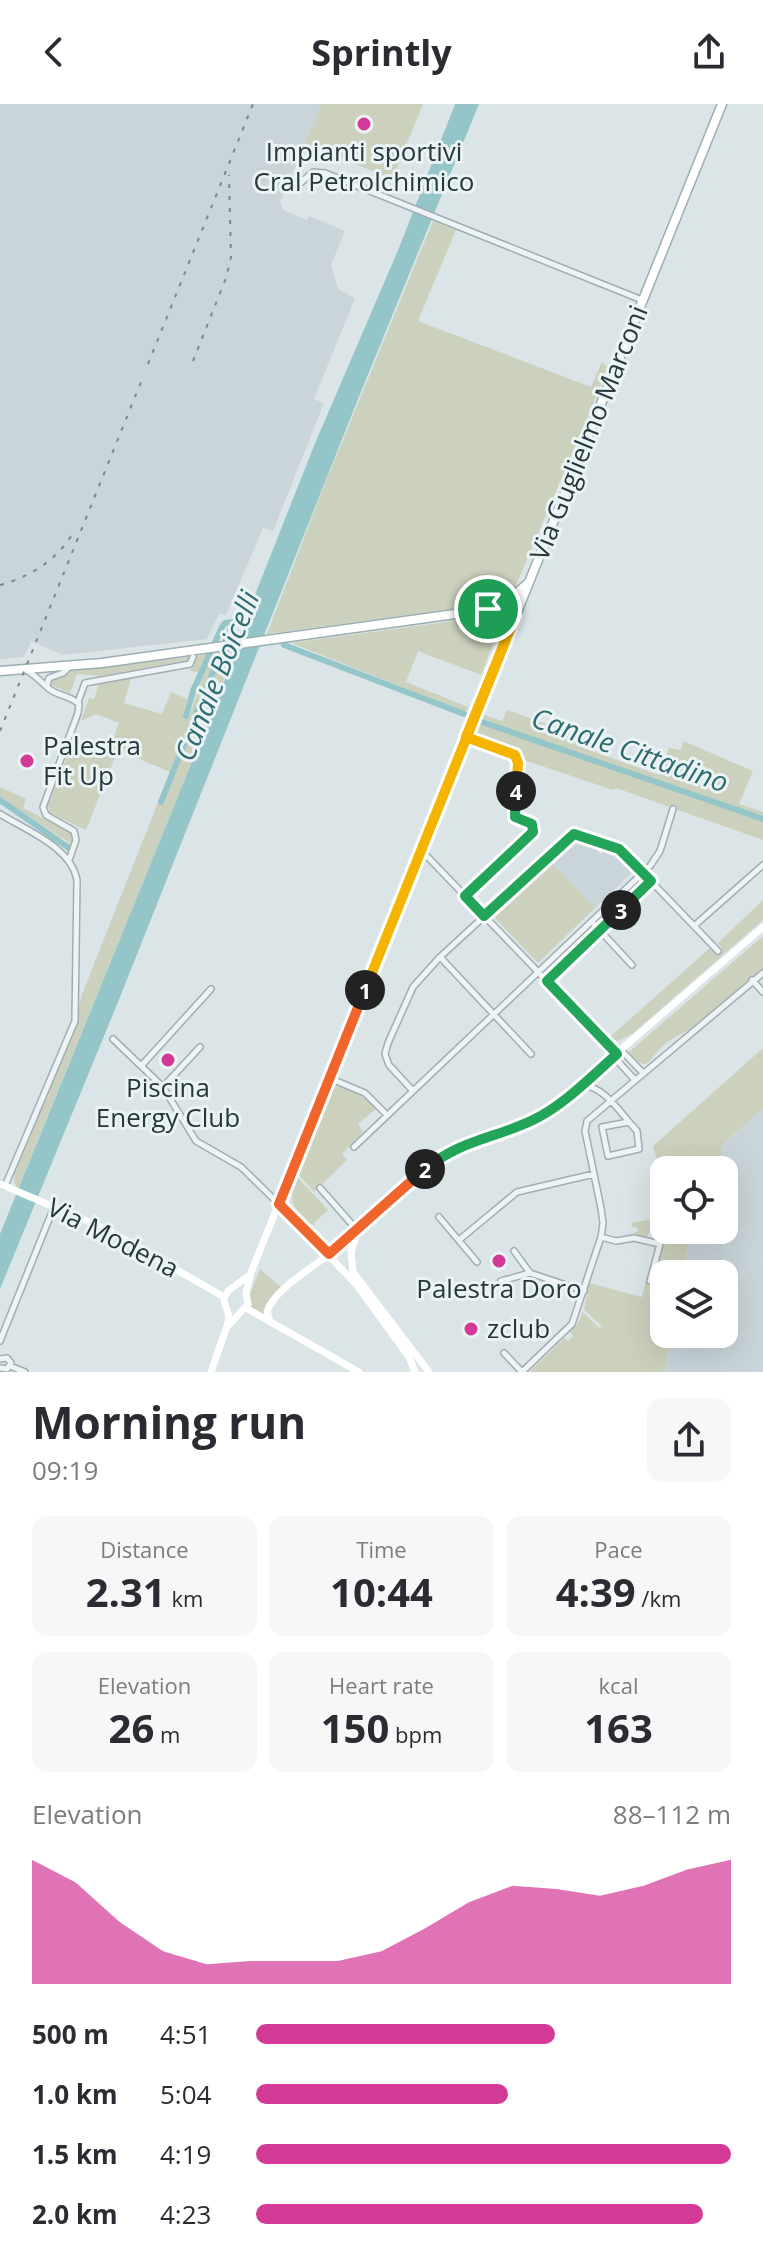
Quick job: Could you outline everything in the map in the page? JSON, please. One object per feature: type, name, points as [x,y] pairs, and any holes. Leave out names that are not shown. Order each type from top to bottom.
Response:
[{"type":"main road","name":"Via Guglielmo Marconi","points":[[250,1275],[722,104]]},
{"type":"main road","points":[[0,671],[119,661],[470,612],[494,607],[514,597],[530,580]]},
{"type":"main road","points":[[494,607],[515,617]]},
{"type":"main road","points":[[470,612],[490,613],[501,618],[515,617]]},
{"type":"main road","points":[[501,618],[507,628],[505,642]]},
{"type":"main road","points":[[270,1322],[267,1311],[272,1301],[444,1155],[471,1141],[533,1120],[552,1109],[763,927]]},
{"type":"main road","name":"Via Modena","points":[[2,1185],[143,1248],[224,1297]]},
{"type":"main road","points":[[279,1204],[329,1254],[379,1315],[409,1357],[415,1372]]},
{"type":"main road","points":[[358,1230],[351,1252],[355,1275],[429,1372]]},
{"type":"main road","points":[[211,1372],[228,1326],[229,1311],[224,1305],[224,1297],[250,1275]]},
{"type":"main road","points":[[228,1326],[244,1310],[250,1275]]},
{"type":"main road","points":[[232,1288],[246,1293]]},
{"type":"main road","points":[[229,1311],[244,1310],[270,1322],[359,1372]]},
{"type":"street","points":[[297,186],[312,172],[325,173],[642,300]]},
{"type":"street","points":[[69,861],[76,840],[74,831],[46,815],[43,807],[78,713],[78,702],[85,683],[190,664],[193,657]]},
{"type":"street","points":[[47,686],[49,678],[63,673],[70,666]]},
{"type":"street","points":[[26,670],[47,686],[78,702]]},
{"type":"street","points":[[465,896],[534,828],[515,817],[518,763],[515,755],[466,737]]},
{"type":"street","points":[[354,1147],[643,873],[657,856],[673,809]]},
{"type":"street","points":[[0,814],[55,848],[69,861],[77,880],[75,1021],[2,1185]]},
{"type":"street","points":[[413,1091],[387,1062],[386,1048],[413,987],[440,957],[574,834],[619,849],[718,951]]},
{"type":"street","points":[[421,850],[617,1054],[634,1079]]},
{"type":"street","points":[[694,926],[763,865]]},
{"type":"street","points":[[547,981],[651,881]]},
{"type":"street","points":[[592,922],[632,965]]},
{"type":"street","points":[[440,957],[531,1054]]},
{"type":"street","points":[[504,1353],[522,1372],[571,1326],[584,1291],[603,1223],[586,1123],[757,976],[763,992]]},
{"type":"street","points":[[142,1065],[211,989]]},
{"type":"street","points":[[113,1039],[163,1087],[196,1141],[241,1167],[279,1204]]},
{"type":"street","points":[[163,1087],[200,1047]]},
{"type":"street","points":[[617,1054],[642,1072]]},
{"type":"street","points":[[329,1078],[365,1093],[387,1115]]},
{"type":"street","points":[[579,1086],[592,1087],[610,1101],[630,1123],[637,1131],[639,1149],[608,1156],[602,1127],[630,1123]]},
{"type":"street","points":[[459,1240],[517,1192],[594,1174]]},
{"type":"street","points":[[320,1188],[358,1230]]},
{"type":"street","points":[[0,1341],[55,1207]]},
{"type":"street","points":[[439,1217],[477,1262]]},
{"type":"street","points":[[601,1237],[616,1241],[634,1238],[660,1244],[656,1260]]},
{"type":"street","points":[[514,1251],[530,1273]]},
{"type":"street","points":[[501,1281],[530,1273],[584,1291]]},
{"type":"street","points":[[0,1359],[8,1358],[10,1366]]},
{"type":"street","points":[[0,1368],[10,1366]]},
{"type":"street","points":[[10,1366],[25,1372]]},
{"type":"shaded area","points":[[0,104],[423,104],[392,179],[305,144],[280,202],[283,210],[307,220],[309,216],[345,231],[331,265],[338,289],[355,298],[314,399],[324,403],[273,531],[263,528],[226,615],[219,614],[207,639],[63,655],[31,641],[24,657],[0,659]]},
{"type":"shaded area","points":[[573,838],[588,841],[600,854],[608,847],[615,849],[636,869],[595,908],[549,860]]},
{"type":"shaded area","points":[[763,1108],[763,1372],[664,1372],[668,1348],[738,1348],[738,1260],[686,1260],[688,1244],[738,1244],[738,1156],[720,1156],[722,1145]]},
{"type":"green space","name":"Impianti sportivi Cral Petrolchimico","points":[[322,104],[423,104],[392,179],[305,143]]},
{"type":"green space","points":[[433,221],[456,230],[418,321],[591,387],[602,362],[607,367],[599,390],[512,595],[488,604],[267,634],[324,486]]},
{"type":"green space","points":[[483,617],[498,621],[500,626],[481,675],[418,651],[406,682],[468,707],[466,712],[291,643]]},
{"type":"green space","points":[[235,651],[18,1189],[14,1181],[15,1173],[76,1024],[81,997],[170,772],[118,750],[86,830],[50,813],[48,805],[74,739],[108,752],[119,723],[96,714],[81,721],[89,698],[94,699],[99,684],[131,678],[124,703],[162,714],[171,692],[187,699],[183,715],[189,717],[204,673],[190,671],[196,656]]},
{"type":"green space","points":[[190,657],[188,660],[100,676],[77,674],[70,693],[51,685],[53,679],[70,671]]},
{"type":"green space","points":[[507,710],[584,738],[581,747],[659,775],[669,748],[681,750],[683,741],[753,771],[739,804],[763,812],[763,840],[616,788],[613,790],[521,759],[515,751],[475,738],[484,715],[502,721]]},
{"type":"green space","points":[[0,787],[26,799],[23,808],[71,832],[71,844],[0,797]]},
{"type":"green space","points":[[549,860],[595,908],[538,963],[492,915]]},
{"type":"green space","points":[[763,900],[763,920],[632,1034],[618,1041],[609,1038],[711,947],[717,953],[722,948],[718,943]]},
{"type":"green space","points":[[763,936],[763,969],[688,1031],[665,1044],[646,1064],[639,1062],[629,1052]]},
{"type":"green space","points":[[763,1048],[763,1108],[722,1145],[720,1156],[656,1156],[653,1146]]},
{"type":"green space","points":[[336,1084],[364,1097],[377,1108],[358,1124],[363,1132],[342,1154],[347,1160],[314,1192],[299,1175]]},
{"type":"green space","points":[[298,1178],[328,1210],[311,1226],[293,1205]]},
{"type":"green space","points":[[650,1220],[647,1238],[633,1233],[638,1231],[632,1223]]},
{"type":"green space","points":[[663,1244],[688,1244],[686,1260],[660,1260]]},
{"type":"green space","points":[[260,1269],[281,1287],[266,1304],[265,1315],[251,1307],[248,1299]]},
{"type":"green space","points":[[647,1276],[650,1277],[650,1348],[668,1348],[664,1372],[529,1372],[565,1338],[568,1341],[573,1336],[570,1332],[583,1312],[599,1328],[602,1326],[584,1310],[589,1283],[642,1297]]},
{"type":"water","points":[[455,104],[479,104],[0,1289],[0,1234],[207,725],[316,441],[399,248]]},
{"type":"waterway","name":"Canale Boicelli","points":[[161,802],[233,622],[225,623],[222,627],[193,691],[186,716]]},
{"type":"waterway","points":[[284,645],[464,714]]},
{"type":"waterway","name":"Canale Cittadino","points":[[482,722],[763,819]]},
{"type":"waterway","name":"Canale Cittadino","points":[[0,800],[69,848]]},
{"type":"railway","points":[[148,364],[253,104]]},
{"type":"railway","points":[[193,361],[226,278],[231,257],[229,175]]},
{"type":"railway","points":[[0,731],[141,382]]},
{"type":"railway","points":[[0,585],[42,566],[73,533]]},
{"type":"place","name":"Impianti sportivi Cral Petrolchimico","points":[[364,124]]},
{"type":"place","name":"Palestra Fit Up","points":[[27,761]]},
{"type":"place","name":"Piscina Energy Club","points":[[168,1060]]},
{"type":"place","name":"Palestra Doro","points":[[499,1261]]},
{"type":"place","name":"zclub","points":[[471,1329]]},
{"type":"route","points":[[488,609],[470,612],[490,613],[501,618],[507,628],[505,642],[466,737],[515,755],[518,763],[515,817],[532,824],[534,828],[465,896],[484,916],[574,834],[619,849],[651,881],[547,981],[617,1054],[547,1112],[523,1124],[471,1141],[436,1160],[329,1254],[279,1204],[466,737],[506,638],[515,617],[500,608],[488,609]]}]
